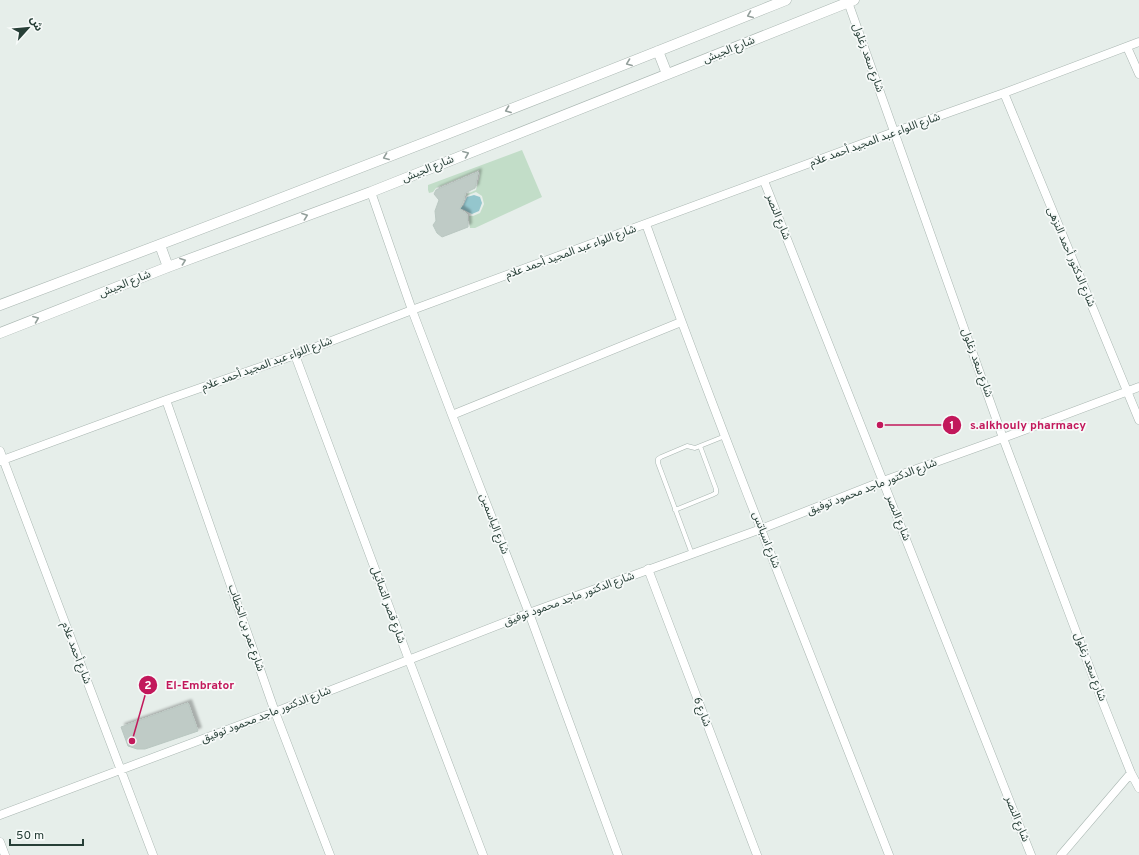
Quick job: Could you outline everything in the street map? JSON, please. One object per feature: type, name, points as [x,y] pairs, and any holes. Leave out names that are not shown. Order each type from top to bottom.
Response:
[{"type":"street","points":[[0,305],[160,245],[658,52],[786,0]]},
{"type":"street","name":"شارع الجيش","points":[[0,333],[168,267],[371,192],[851,1]]},
{"type":"street","name":"شارع سعد زغلول","points":[[851,1],[894,132],[1003,438],[1131,773],[1139,788]]},
{"type":"street","name":"شارع اللواء عبد المجيد أحمد علام","points":[[2,461],[166,400],[295,355],[412,310],[1139,42]]},
{"type":"street","points":[[1127,47],[1139,74]]},
{"type":"street","points":[[658,52],[667,74]]},
{"type":"street","name":"شارع الدكتور أحمد النزهى","points":[[1004,93],[1139,420]]},
{"type":"street","name":"شارع النصر","points":[[764,181],[1031,855]]},
{"type":"street","name":"شارع الياسمين","points":[[371,192],[412,310],[529,613],[618,855]]},
{"type":"street","name":"شارع اسباتس","points":[[646,224],[681,322],[889,855]]},
{"type":"street","points":[[160,245],[168,267]]},
{"type":"street","points":[[452,415],[681,322]]},
{"type":"street","name":"شارع قصر التماثيل","points":[[295,355],[483,855]]},
{"type":"street","name":"شارع الدكتور ماجد محمود توفيق","points":[[0,815],[275,712],[529,613],[761,529],[883,481],[1139,387]]},
{"type":"street","name":"شارع عمر بن الخطاب","points":[[166,400],[275,712],[330,855]]},
{"type":"street","name":"شارع أحمد علام","points":[[0,451],[2,461],[153,855]]},
{"type":"street","name":"شارع 6","points":[[648,570],[756,855]]},
{"type":"street","points":[[1061,855],[1131,773]]},
{"type":"street","points":[[0,842],[5,855]]},
{"type":"lane","points":[[692,554],[658,463],[658,459],[687,446],[694,448],[725,436]]},
{"type":"lane","points":[[675,510],[716,493],[716,489],[700,446]]},
{"type":"green space","points":[[522,150],[542,197],[475,228],[470,228],[469,216],[480,213],[484,204],[482,196],[476,192],[466,196],[467,194],[476,190],[480,175],[479,170],[436,188],[433,192],[429,193],[428,185]]},
{"type":"water","points":[[474,195],[480,197],[482,203],[479,211],[472,214],[462,209],[459,212],[459,208],[463,206],[467,197]]},
{"type":"building","points":[[478,172],[475,188],[465,193],[460,209],[467,214],[468,227],[442,237],[437,233],[433,225],[436,221],[435,211],[439,200],[434,194],[436,190]]},
{"type":"building","points":[[188,703],[198,731],[145,749],[137,749],[128,746],[121,727]]},
{"type":"place","name":"s.alkhouly pharmacy","points":[[880,425]]},
{"type":"place","name":"El-Embrator","points":[[132,741]]}]
